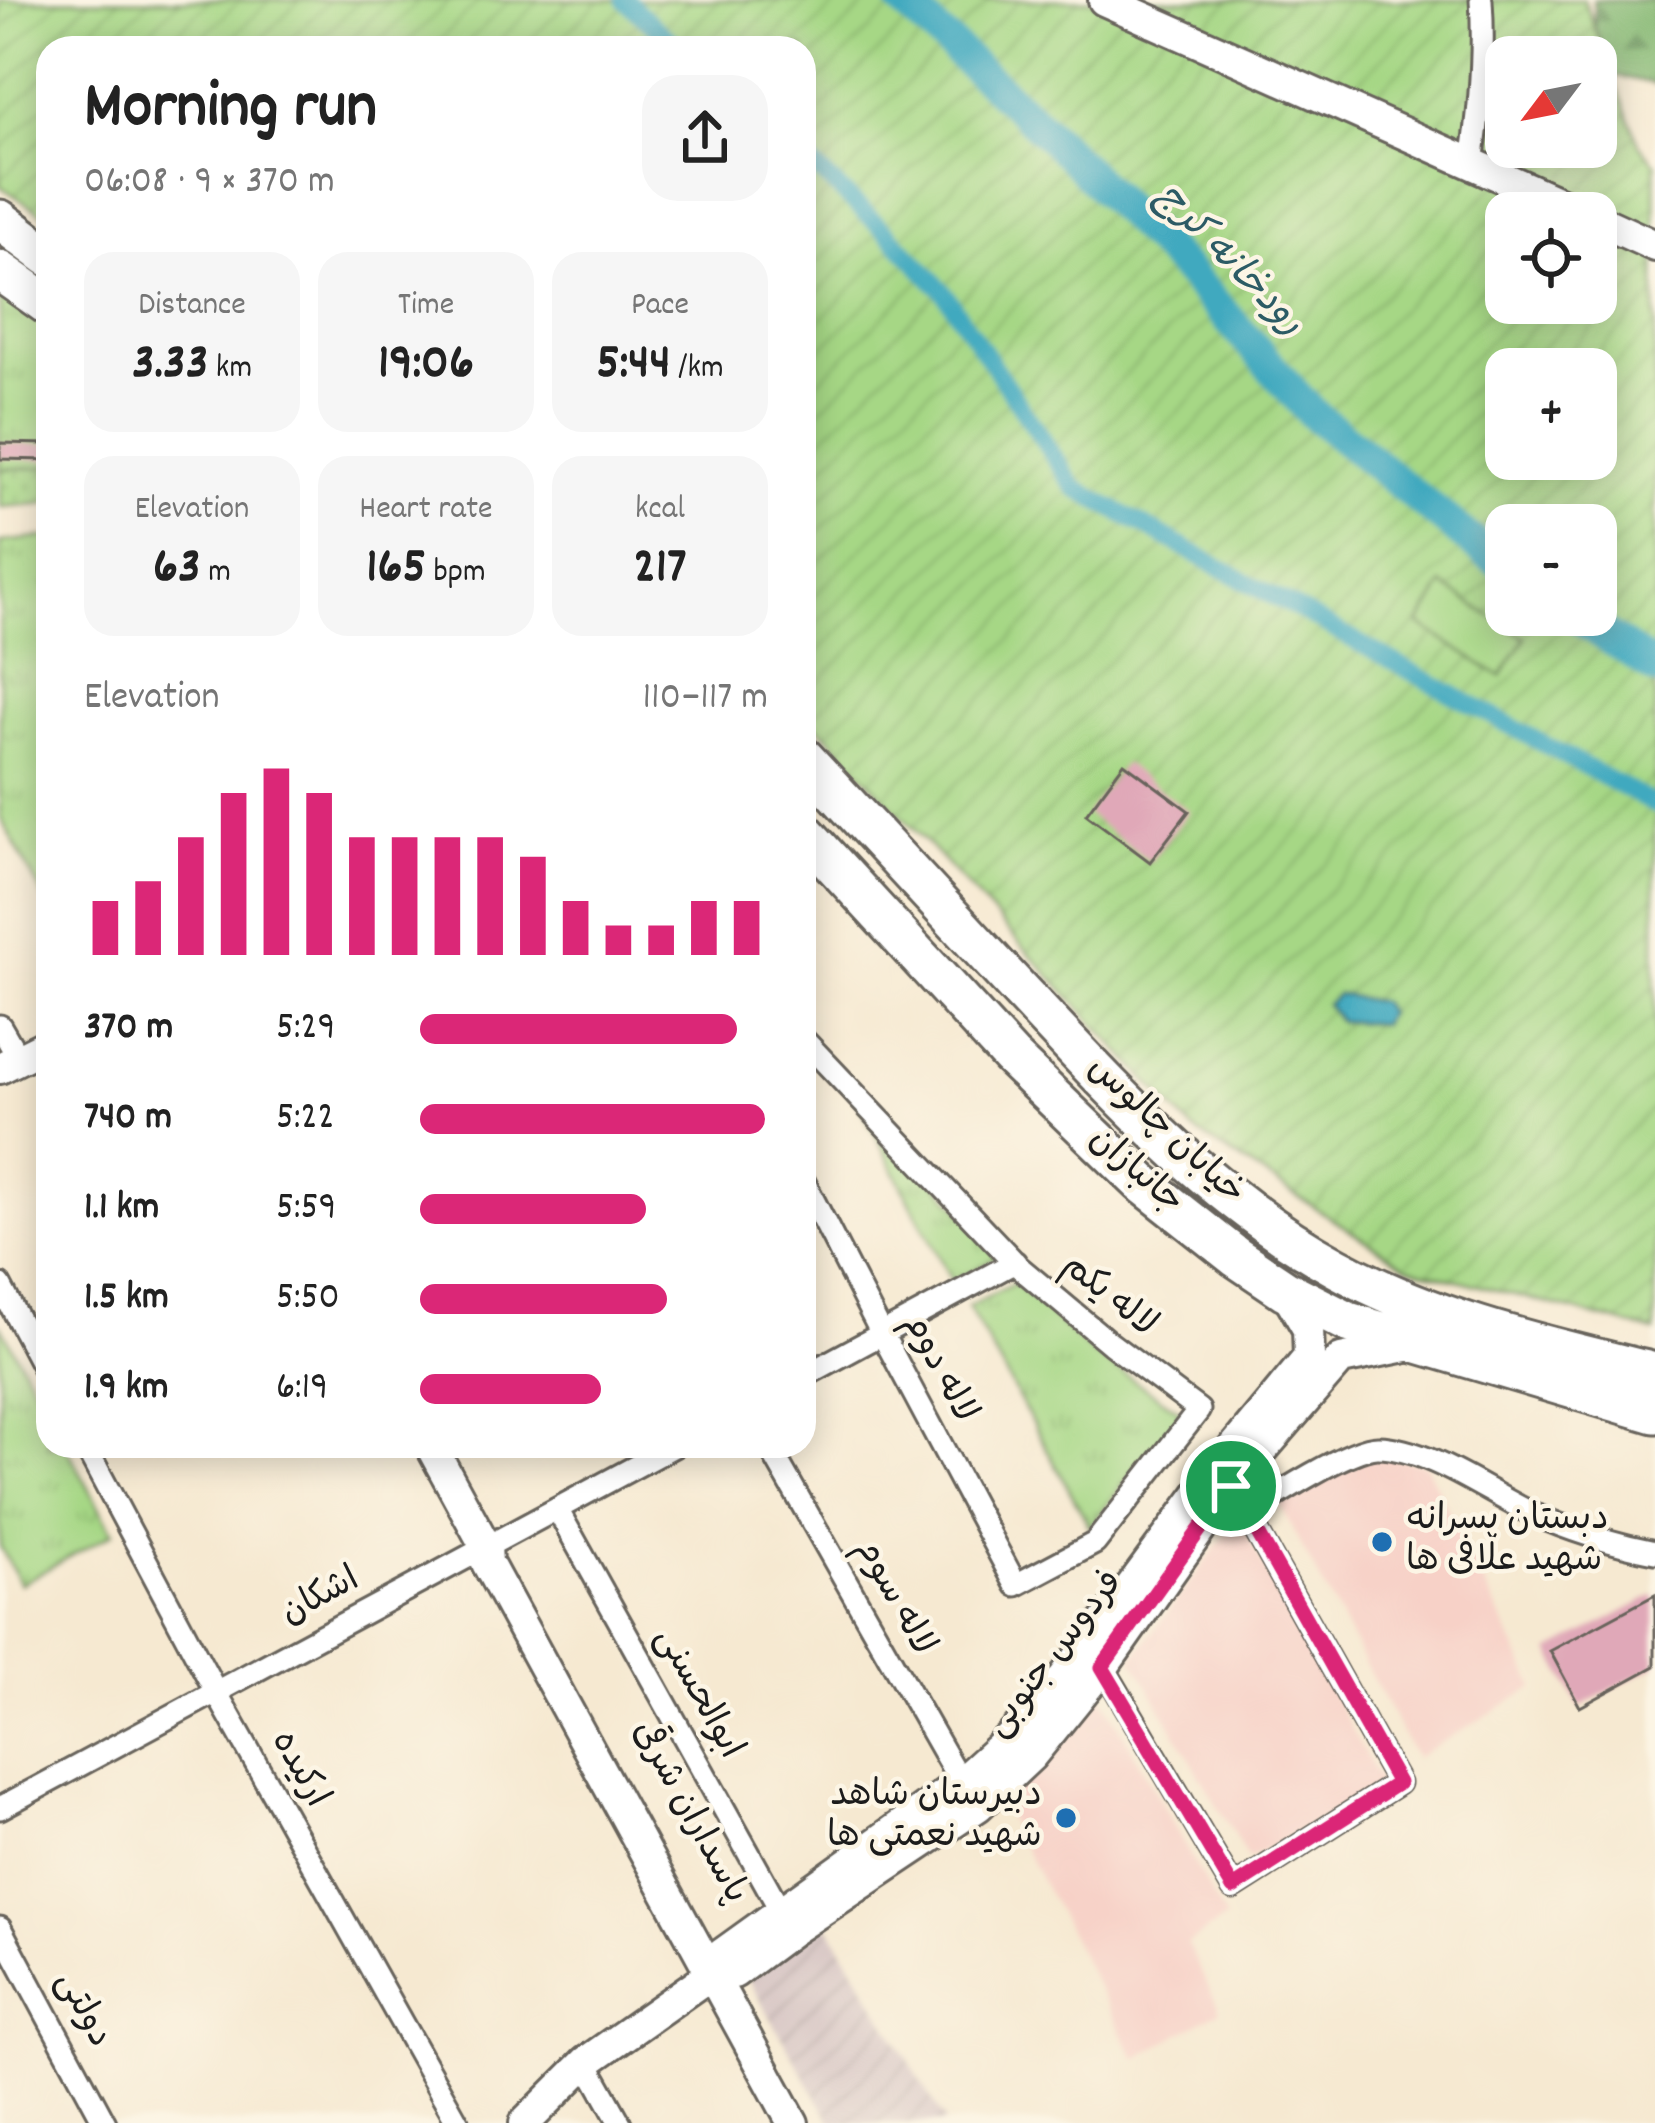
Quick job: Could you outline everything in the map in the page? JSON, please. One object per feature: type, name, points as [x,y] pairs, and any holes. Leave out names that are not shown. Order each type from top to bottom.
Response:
[{"type":"highway","points":[[0,220],[36,247]]},
{"type":"highway","points":[[0,271],[36,296]]},
{"type":"highway","name":"خیابان چالوس","points":[[816,771],[1172,1148],[1262,1222],[1335,1267],[1402,1300],[1473,1326],[1638,1369]]},
{"type":"highway","name":"جانبازان","points":[[816,845],[1011,1057],[1141,1182],[1236,1257],[1285,1290],[1348,1322],[1655,1413]]},
{"type":"highway","points":[[1011,1057],[1046,1018]]},
{"type":"street","points":[[1104,0],[1536,192]]},
{"type":"street","points":[[1472,163],[1483,65],[1481,0]]},
{"type":"street","points":[[1617,229],[1655,246]]},
{"type":"street","points":[[0,1026],[9,1064],[36,1050]]},
{"type":"street","name":"لاله یکم","points":[[816,1053],[1015,1262],[1199,1410],[1095,1544],[1016,1585]]},
{"type":"street","name":"لاله دوم","points":[[816,1205],[1016,1585]]},
{"type":"street","points":[[816,1370],[1015,1262]]},
{"type":"street","points":[[0,1285],[36,1353]]},
{"type":"street","name":"فردوس جنوبی","points":[[969,1795],[1011,1737],[1060,1683],[1235,1445],[1309,1357],[1308,1329],[1285,1290]]},
{"type":"street","name":"فردوس جنوبی","points":[[525,2123],[586,2062],[1030,1756],[1102,1667],[1231,1486],[1340,1360],[1417,1344]]},
{"type":"street","points":[[1247,1516],[1290,1486],[1375,1446],[1424,1457],[1529,1512],[1599,1540],[1655,1552]]},
{"type":"street","name":"ارکیده","points":[[91,1458],[216,1692],[458,2123]]},
{"type":"street","name":"پاسداران شرقی","points":[[438,1458],[486,1547],[501,1558],[722,1967],[816,2123]]},
{"type":"street","name":"اشکان","points":[[0,1808],[652,1458]]},
{"type":"street","name":"لاله سوم","points":[[776,1458],[969,1795]]},
{"type":"street","points":[[1102,1667],[1233,1888],[1398,1783],[1231,1486]]},
{"type":"street","name":"ابوالحسنی","points":[[557,1509],[786,1920]]},
{"type":"street","name":"دولتی","points":[[0,1928],[105,2123]]},
{"type":"street","name":"پاسداران شرقی","points":[[722,1967],[793,2123]]},
{"type":"street","points":[[586,2062],[620,2123]]},
{"type":"shaded area","name":"دبستان پسرانه شهید علافی ها","points":[[1376,1453],[1426,1465],[1535,1687],[1415,1758],[1277,1500]]},
{"type":"shaded area","points":[[1238,1518],[1382,1786],[1248,1859],[1133,1659]]},
{"type":"shaded area","points":[[1097,1685],[1225,1919],[1187,1944],[1220,2010],[1136,2059],[998,1800]]},
{"type":"shaded area","points":[[826,1921],[946,2123],[832,2123],[745,1974]]},
{"type":"green space","points":[[0,0],[1584,0],[1598,36],[1485,36],[1485,168],[1617,168],[1617,86],[1639,144],[1655,163],[1655,1332],[1408,1267],[1193,1130],[816,726],[816,36],[36,36],[36,209],[0,186]]},
{"type":"green space","points":[[1593,0],[1655,0],[1655,84],[1617,76],[1617,36],[1596,36]]},
{"type":"green space","points":[[0,271],[36,296],[36,468],[0,469]]},
{"type":"green space","points":[[36,468],[36,504],[0,507],[0,469]]},
{"type":"green space","points":[[36,538],[36,884],[0,817],[0,542]]},
{"type":"green space","points":[[1443,585],[1485,612],[1485,636],[1525,638],[1501,677],[1419,624]]},
{"type":"green space","points":[[854,1093],[1002,1254],[952,1282]]},
{"type":"green space","points":[[1015,1283],[1094,1354],[1182,1412],[1090,1527],[968,1307]]},
{"type":"green space","points":[[0,1324],[36,1391],[36,1458],[72,1458],[113,1533],[20,1584],[0,1546]]},
{"type":"water","points":[[1338,994],[1380,1002],[1387,1013],[1381,1024],[1339,1021],[1326,1004]]},
{"type":"building","points":[[0,443],[36,444],[36,460],[0,459]]},
{"type":"building","points":[[1124,763],[1189,811],[1150,862],[1086,814]]},
{"type":"building","points":[[1655,1595],[1655,1666],[1580,1707],[1550,1651]]},
{"type":"waterway","points":[[625,0],[666,36]]},
{"type":"waterway","name":"رودخانه کرج","points":[[901,0],[1052,138],[1186,271],[1311,412],[1485,551]]},
{"type":"waterway","points":[[816,169],[889,234],[943,291],[1075,488],[1655,805]]},
{"type":"waterway","name":"رودخانه کرج","points":[[1606,636],[1655,669]]},
{"type":"place","name":"دبستان پسرانه شهید علافی ها","points":[[1382,1542]]},
{"type":"place","name":"دبیرستان شاهد شهید نعمتی ها","points":[[1066,1818]]},
{"type":"route","points":[[1231,1486],[1398,1783],[1233,1888],[1102,1667],[1231,1486]]}]
